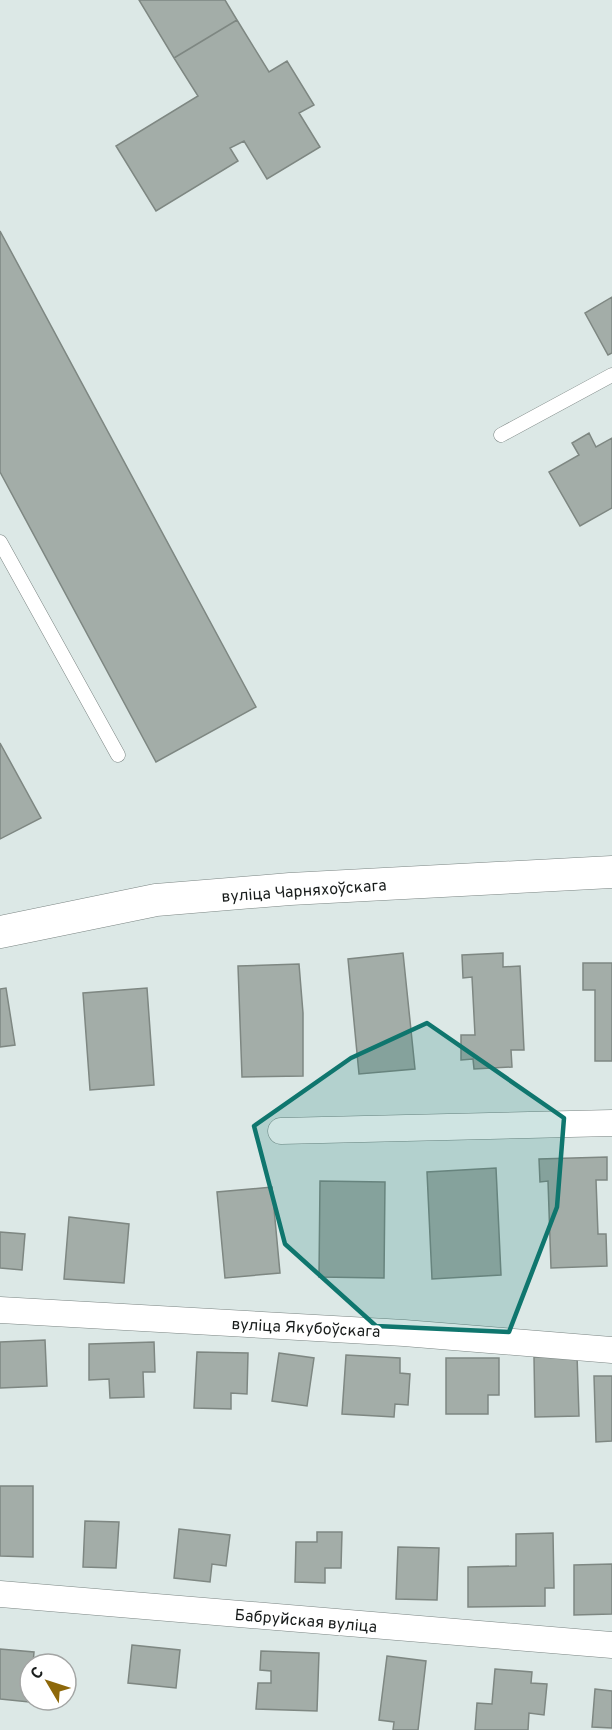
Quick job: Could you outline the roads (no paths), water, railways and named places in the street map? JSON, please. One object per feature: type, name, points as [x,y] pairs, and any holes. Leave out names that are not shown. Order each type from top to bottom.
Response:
[{"type":"street","name":"вуліца Чарняхоўскага","points":[[0,932],[156,900],[612,872]]},
{"type":"street","points":[[281,1131],[612,1123]]},
{"type":"street","name":"вуліца Якубоўскага","points":[[0,1310],[404,1333],[612,1350]]},
{"type":"street","name":"Бабруйская вуліца","points":[[0,1594],[612,1645]]},
{"type":"lane","points":[[501,435],[612,375]]},
{"type":"lane","points":[[0,542],[118,755]]}]
